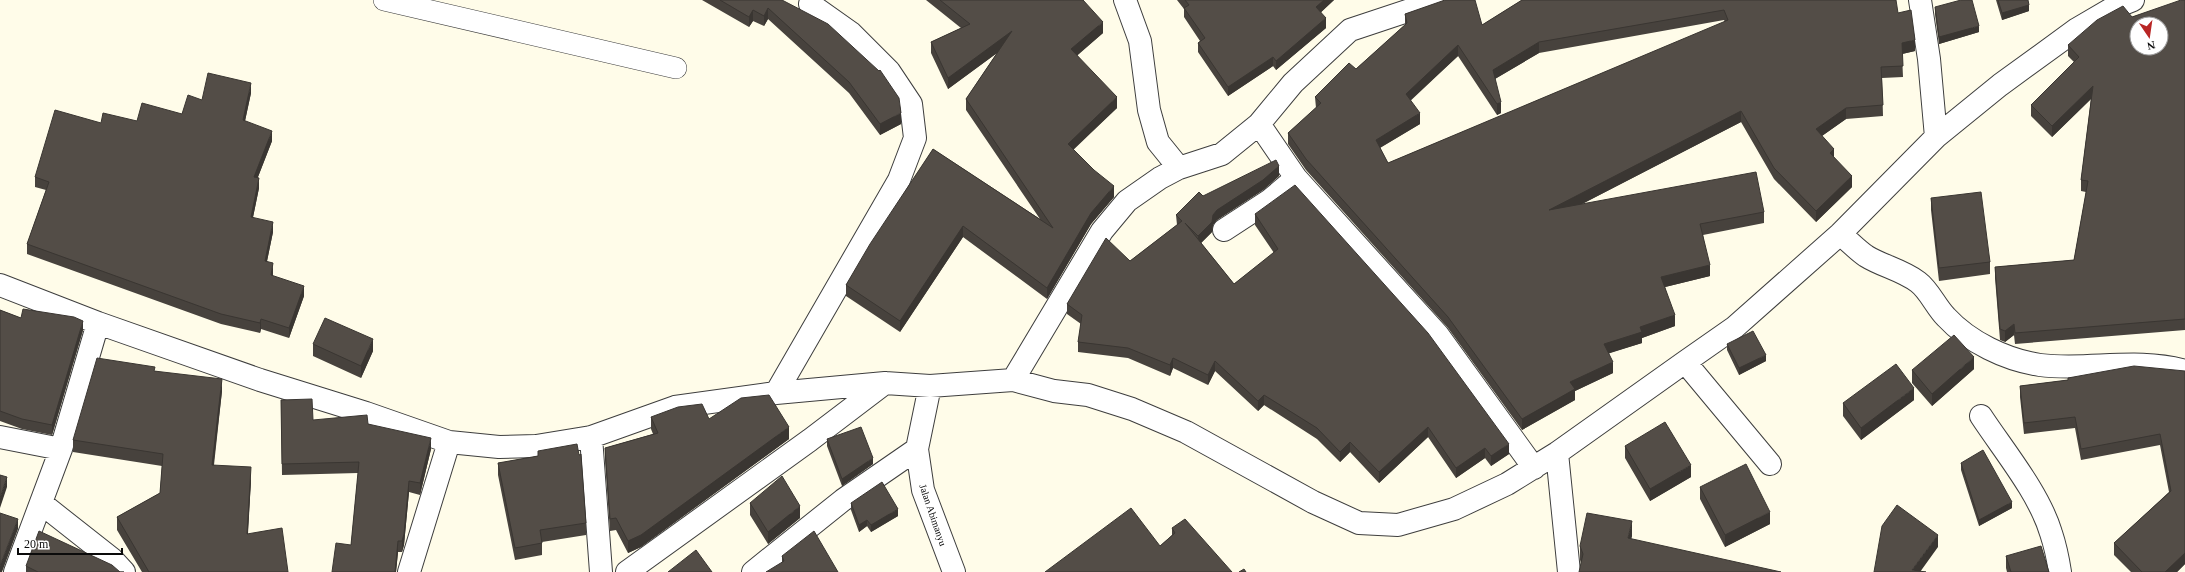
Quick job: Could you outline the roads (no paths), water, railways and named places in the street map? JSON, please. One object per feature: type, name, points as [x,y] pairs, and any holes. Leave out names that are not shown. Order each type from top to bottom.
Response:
[{"type":"street","points":[[1125,0],[1140,41],[1149,110],[1158,142],[1179,168]]},
{"type":"street","points":[[1013,380],[1102,231],[1127,201],[1160,178],[1179,168],[1222,154],[1259,124],[1293,83],[1350,30],[1440,0]]},
{"type":"street","points":[[1920,0],[1929,59],[1936,137]]},
{"type":"street","points":[[0,285],[98,323],[260,380],[366,413],[449,442],[499,447],[536,446],[591,437],[675,407],[776,393],[885,383],[930,386],[1013,380],[1054,391],[1088,395],[1132,409],[1186,432],[1313,502],[1359,523],[1398,525],[1454,509],[1507,484],[1557,453],[1706,348],[1735,326],[1840,234],[1936,137],[2000,86],[2077,29],[2113,8],[2134,0]]},
{"type":"street","points":[[776,393],[899,180],[915,138],[911,104],[889,71],[851,33],[810,4]]},
{"type":"street","points":[[1259,124],[1296,178],[1438,335],[1534,468]]},
{"type":"street","points":[[1224,230],[1270,200],[1296,178]]},
{"type":"street","points":[[1840,234],[1866,256],[1897,269],[1919,282],[1947,318],[1979,343],[2013,358],[2040,365],[2070,366],[2129,363],[2185,371]]},
{"type":"street","points":[[14,572],[61,449],[98,323]]},
{"type":"street","points":[[1685,362],[1770,464]]},
{"type":"street","points":[[627,572],[810,440],[885,383]]},
{"type":"street","name":"Jalan Abimanyu","points":[[930,386],[917,449],[923,490],[954,572]]},
{"type":"street","points":[[1981,416],[2030,489],[2042,512],[2051,532],[2060,572]]},
{"type":"street","points":[[0,437],[61,449]]},
{"type":"street","points":[[591,437],[601,572]]},
{"type":"street","points":[[409,572],[449,442]]},
{"type":"street","points":[[753,572],[843,500],[917,449]]},
{"type":"street","points":[[1557,453],[1569,572]]},
{"type":"street","points":[[41,504],[112,559],[124,572]]},
{"type":"lane","points":[[384,0],[676,68]]}]
